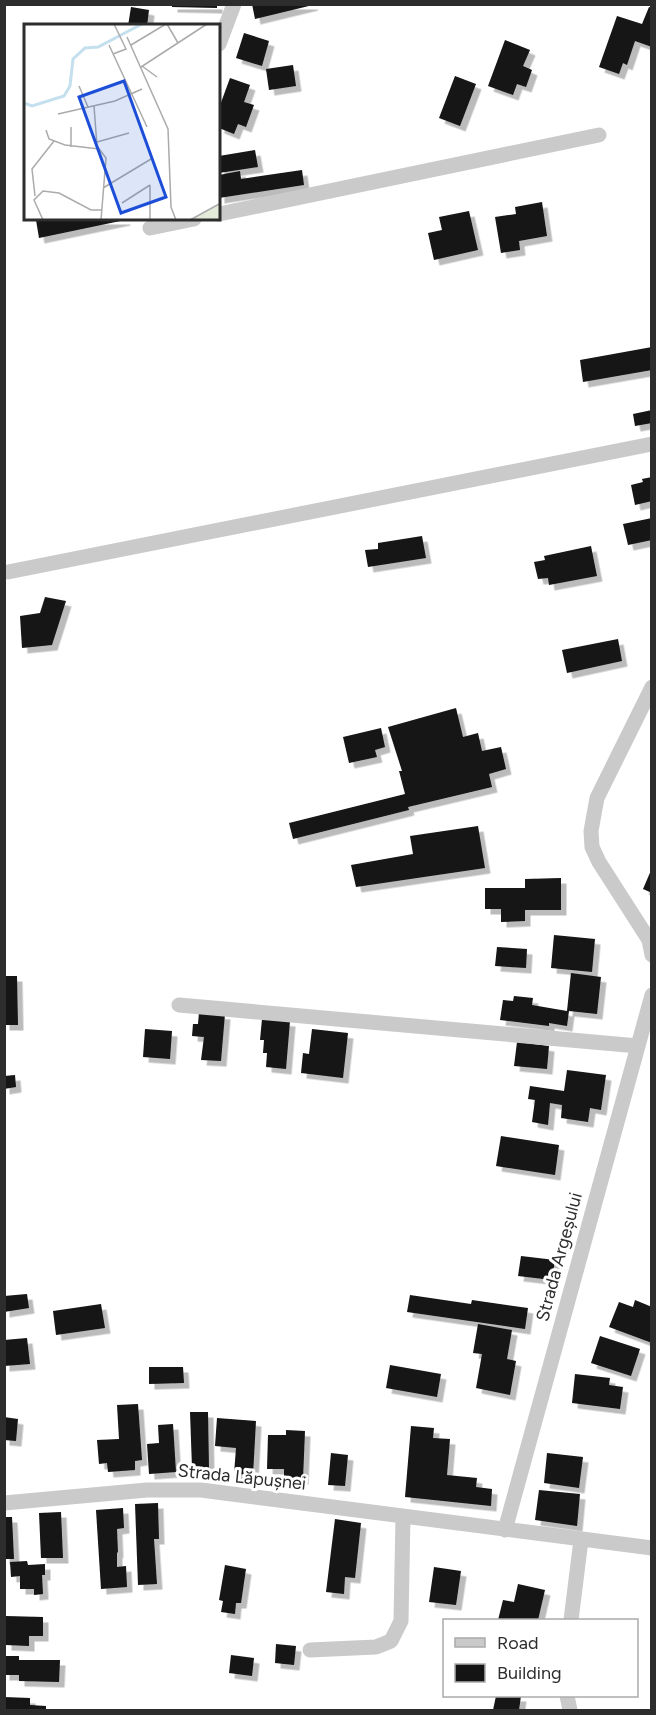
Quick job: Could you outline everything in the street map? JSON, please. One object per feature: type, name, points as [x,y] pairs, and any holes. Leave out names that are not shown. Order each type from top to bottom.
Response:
[{"type":"street","points":[[220,41],[234,4]]},
{"type":"street","points":[[220,214],[599,135]]},
{"type":"street","points":[[151,224],[185,220]]},
{"type":"street","points":[[8,572],[651,444]]},
{"type":"street","points":[[651,687],[597,798],[591,831],[592,847],[599,861],[651,945]]},
{"type":"street","name":"Strada Argeșului","points":[[505,1530],[651,995]]},
{"type":"street","points":[[179,1005],[638,1046]]},
{"type":"street","name":"Strada Lăpușnei","points":[[4,1503],[147,1490],[201,1490],[651,1548]]},
{"type":"street","points":[[310,1650],[376,1647],[391,1641],[401,1621],[403,1516]]},
{"type":"street","points":[[571,1619],[581,1540]]},
{"type":"building","points":[[172,4],[217,4],[217,8],[172,7]]},
{"type":"building","points":[[252,4],[312,4],[313,5],[255,19]]},
{"type":"building","points":[[131,7],[149,10],[147,24],[128,24]]},
{"type":"building","points":[[649,7],[652,8],[652,47],[635,41],[627,65],[623,63],[619,74],[599,67],[617,16],[642,24]]},
{"type":"building","points":[[244,33],[269,41],[262,66],[236,58]]},
{"type":"building","points":[[505,40],[530,50],[523,66],[532,70],[526,87],[517,84],[513,95],[488,86]]},
{"type":"building","points":[[293,65],[296,86],[269,90],[266,69]]},
{"type":"building","points":[[455,76],[476,84],[460,126],[439,118]]},
{"type":"building","points":[[230,78],[250,85],[244,102],[254,105],[246,127],[238,124],[234,134],[220,128],[220,105]]},
{"type":"building","points":[[255,150],[258,167],[220,173],[220,156]]},
{"type":"building","points":[[302,170],[304,185],[220,198],[220,175],[240,171],[241,179]]},
{"type":"building","points":[[542,202],[547,236],[519,241],[520,250],[501,253],[495,217],[516,214],[515,207]]},
{"type":"building","points":[[469,211],[478,250],[434,260],[428,233],[442,230],[439,217]]},
{"type":"building","points":[[36,220],[125,220],[39,238]]},
{"type":"building","points":[[652,347],[652,370],[583,382],[580,360]]},
{"type":"building","points":[[652,410],[652,423],[635,426],[633,414]]},
{"type":"building","points":[[652,477],[652,501],[635,505],[631,485]]},
{"type":"building","points":[[652,518],[652,540],[628,545],[623,524]]},
{"type":"building","points":[[422,536],[426,558],[368,567],[365,550],[378,549],[378,543]]},
{"type":"building","points":[[591,546],[597,576],[549,585],[548,578],[538,579],[534,562],[545,560],[544,556]]},
{"type":"building","points":[[45,597],[66,601],[52,645],[22,648],[20,616],[40,613]]},
{"type":"building","points":[[618,639],[622,661],[567,673],[562,650]]},
{"type":"building","points":[[456,708],[463,737],[478,733],[482,751],[501,747],[506,769],[489,774],[492,787],[408,807],[409,810],[293,839],[289,823],[405,794],[399,771],[402,771],[388,727]]},
{"type":"building","points":[[381,728],[385,747],[375,750],[377,757],[349,763],[343,737]]},
{"type":"building","points":[[478,826],[485,868],[356,887],[351,865],[413,854],[410,836]]},
{"type":"building","points":[[652,868],[652,893],[643,889]]},
{"type":"building","points":[[561,878],[561,910],[525,910],[525,921],[501,922],[501,909],[485,909],[485,888],[525,888],[525,879]]},
{"type":"building","points":[[554,935],[595,939],[592,972],[551,968]]},
{"type":"building","points":[[497,947],[527,949],[526,968],[495,966]]},
{"type":"building","points":[[571,973],[601,977],[597,1014],[569,1011],[567,1026],[500,1020],[503,1000],[513,1001],[514,996],[533,998],[532,1005],[567,1011]]},
{"type":"building","points":[[4,976],[17,976],[18,1025],[4,1025]]},
{"type":"building","points":[[199,1012],[225,1014],[221,1061],[201,1060],[204,1037],[192,1036],[193,1024],[198,1024]]},
{"type":"building","points":[[262,1019],[290,1021],[286,1069],[266,1067],[267,1053],[263,1053],[264,1040],[260,1040]]},
{"type":"building","points":[[145,1029],[172,1031],[170,1059],[143,1057]]},
{"type":"building","points":[[312,1029],[348,1033],[343,1078],[301,1073],[303,1053],[309,1054]]},
{"type":"building","points":[[517,1042],[549,1046],[547,1069],[514,1066]]},
{"type":"building","points":[[567,1070],[606,1075],[601,1110],[590,1108],[588,1122],[561,1118],[562,1105],[550,1103],[548,1125],[532,1122],[535,1100],[528,1099],[530,1086],[564,1091]]},
{"type":"building","points":[[15,1075],[16,1087],[4,1089],[4,1076]]},
{"type":"building","points":[[501,1136],[559,1145],[555,1175],[496,1166]]},
{"type":"building","points":[[521,1256],[555,1260],[552,1280],[518,1276]]},
{"type":"building","points":[[27,1294],[29,1308],[4,1312],[4,1296]]},
{"type":"building","points":[[410,1295],[471,1304],[472,1300],[528,1308],[525,1329],[407,1312]]},
{"type":"building","points":[[635,1300],[652,1307],[652,1343],[609,1327],[619,1302],[633,1307]]},
{"type":"building","points":[[101,1304],[105,1328],[56,1335],[53,1311]]},
{"type":"building","points":[[478,1324],[512,1330],[507,1359],[516,1361],[510,1395],[476,1388],[482,1354],[473,1353]]},
{"type":"building","points":[[600,1336],[640,1349],[631,1376],[591,1363]]},
{"type":"building","points":[[27,1338],[30,1364],[4,1366],[4,1340]]},
{"type":"building","points":[[390,1365],[441,1374],[437,1397],[386,1388]]},
{"type":"building","points":[[149,1367],[183,1367],[184,1383],[149,1384]]},
{"type":"building","points":[[575,1374],[610,1378],[609,1385],[623,1387],[620,1409],[572,1403]]},
{"type":"building","points":[[138,1404],[142,1460],[135,1461],[135,1470],[108,1472],[107,1463],[99,1464],[97,1440],[119,1439],[117,1405]]},
{"type":"building","points":[[190,1412],[208,1412],[209,1468],[192,1468]]},
{"type":"building","points":[[4,1417],[18,1419],[16,1441],[4,1440]]},
{"type":"building","points":[[217,1418],[256,1421],[253,1475],[234,1474],[236,1448],[215,1446]]},
{"type":"building","points":[[173,1424],[176,1472],[149,1474],[147,1444],[159,1443],[158,1425]]},
{"type":"building","points":[[411,1426],[434,1428],[433,1438],[450,1439],[447,1475],[477,1478],[476,1487],[492,1489],[491,1506],[405,1497]]},
{"type":"building","points":[[286,1430],[305,1431],[303,1479],[284,1478],[284,1469],[267,1469],[268,1435],[286,1435]]},
{"type":"building","points":[[331,1453],[348,1455],[345,1486],[328,1485]]},
{"type":"building","points":[[547,1453],[583,1457],[579,1488],[544,1483]]},
{"type":"building","points":[[539,1490],[580,1494],[577,1526],[535,1520]]},
{"type":"building","points":[[158,1503],[159,1539],[154,1539],[157,1584],[138,1585],[135,1504]]},
{"type":"building","points":[[123,1508],[124,1528],[117,1529],[117,1567],[126,1566],[127,1587],[101,1589],[96,1510]]},
{"type":"building","points":[[61,1512],[63,1558],[41,1558],[39,1513]]},
{"type":"building","points":[[4,1517],[12,1517],[14,1559],[4,1559]]},
{"type":"building","points":[[335,1519],[361,1523],[355,1578],[345,1577],[344,1594],[326,1592]]},
{"type":"building","points":[[27,1561],[28,1565],[45,1564],[45,1575],[42,1575],[43,1594],[34,1595],[34,1589],[20,1589],[20,1576],[11,1577],[10,1562]]},
{"type":"building","points":[[225,1565],[246,1569],[241,1603],[236,1603],[235,1614],[221,1612],[223,1601],[219,1600]]},
{"type":"building","points":[[434,1567],[461,1571],[456,1605],[429,1602]]},
{"type":"building","points":[[518,1584],[545,1590],[538,1619],[498,1619],[503,1600],[514,1602]]},
{"type":"building","points":[[6,1616],[43,1617],[43,1636],[29,1636],[29,1646],[6,1645]]},
{"type":"building","points":[[276,1644],[296,1646],[294,1665],[275,1663]]},
{"type":"building","points":[[231,1655],[254,1658],[252,1676],[229,1673]]},
{"type":"building","points":[[4,1656],[19,1656],[19,1660],[60,1660],[59,1682],[19,1681],[19,1675],[4,1675]]},
{"type":"building","points":[[4,1697],[30,1698],[30,1705],[46,1706],[46,1710],[4,1710]]},
{"type":"building","points":[[496,1697],[521,1697],[519,1710],[493,1710]]}]
